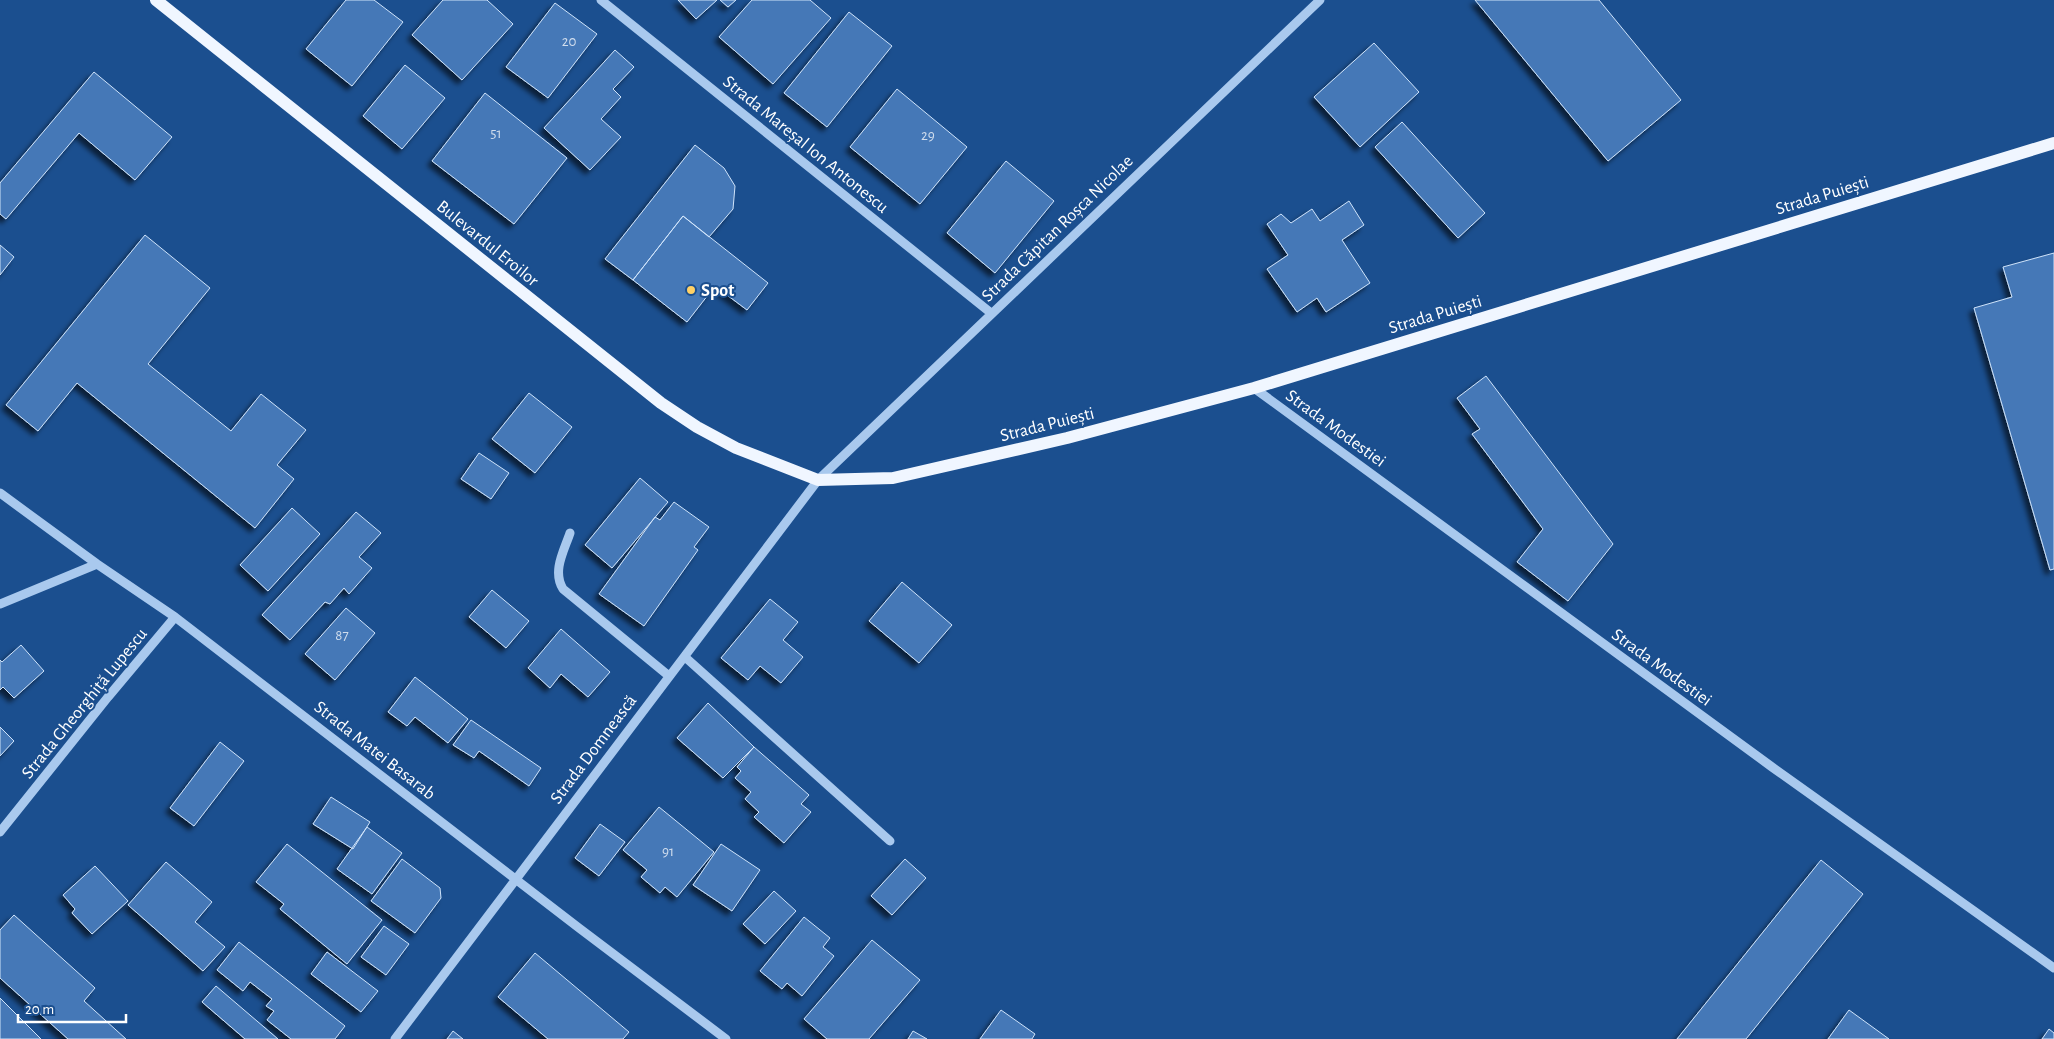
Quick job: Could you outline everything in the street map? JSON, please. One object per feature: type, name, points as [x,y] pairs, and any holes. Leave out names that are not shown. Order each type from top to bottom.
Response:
[{"type":"main road","name":"Bulevardul Eroilor","points":[[156,0],[661,403],[697,427],[736,448],[818,480]]},
{"type":"main road","name":"Strada Puiești","points":[[818,480],[894,478],[1068,438],[1254,388],[2054,143]]},
{"type":"street","name":"Strada Mareșal Ion Antonescu","points":[[601,0],[991,313]]},
{"type":"street","name":"Strada Căpitan Roșca Nicolae","points":[[818,480],[1320,0]]},
{"type":"street","name":"Strada Modestiei","points":[[1254,388],[1772,767],[2054,968]]},
{"type":"street","name":"Strada Domnească","points":[[395,1039],[818,480]]},
{"type":"street","name":"Strada Matei Basarab","points":[[0,493],[97,564],[175,617],[726,1039]]},
{"type":"street","points":[[570,533],[558,567],[558,578],[563,589],[669,676]]},
{"type":"street","points":[[0,604],[97,564]]},
{"type":"street","name":"Strada Gheorghiță Lupescu","points":[[0,832],[102,704],[175,617]]},
{"type":"street","points":[[685,657],[890,841]]},
{"type":"building","points":[[346,0],[374,0],[403,22],[352,86],[306,49]]},
{"type":"building","points":[[443,0],[487,0],[513,24],[462,80],[412,35]]},
{"type":"building","points":[[678,0],[717,0],[696,19]]},
{"type":"building","points":[[720,0],[736,0],[728,7]]},
{"type":"building","points":[[752,0],[810,0],[831,18],[773,84],[719,37]]},
{"type":"building","points":[[1475,0],[1599,0],[1681,100],[1608,161]]},
{"type":"building","points":[[555,3],[597,34],[548,98],[506,67]]},
{"type":"building","points":[[849,12],[892,46],[827,127],[784,93]]},
{"type":"building","points":[[1374,43],[1419,92],[1360,147],[1314,97]]},
{"type":"building","points":[[615,50],[634,67],[613,89],[621,97],[601,119],[621,137],[590,170],[544,128]]},
{"type":"building","points":[[405,65],[445,98],[402,149],[363,116]]},
{"type":"building","points":[[94,72],[172,137],[135,180],[79,133],[6,219],[0,214],[0,183]]},
{"type":"building","points":[[897,89],[967,147],[920,204],[850,147]]},
{"type":"building","points":[[485,93],[567,158],[514,224],[432,161]]},
{"type":"building","points":[[1402,122],[1485,213],[1458,238],[1375,147]]},
{"type":"building","points":[[695,145],[724,168],[735,186],[733,209],[709,237],[683,216],[633,280],[605,259]]},
{"type":"building","points":[[1006,161],[1054,201],[995,273],[947,233]]},
{"type":"building","points":[[1349,201],[1364,225],[1342,240],[1370,283],[1326,312],[1317,298],[1297,312],[1267,269],[1288,255],[1267,224],[1281,214],[1291,223],[1312,209],[1320,221]]},
{"type":"building","points":[[683,216],[768,283],[747,310],[715,286],[687,322],[633,280]]},
{"type":"building","points":[[145,235],[210,288],[148,364],[231,431],[261,394],[306,430],[277,465],[294,479],[255,528],[77,383],[38,431],[6,405]]},
{"type":"building","points":[[0,245],[14,257],[0,275]]},
{"type":"building","points":[[2054,253],[2054,569],[2050,570],[1974,308],[2012,297],[2003,267]]},
{"type":"building","points":[[1486,376],[1613,544],[1568,601],[1517,562],[1543,529],[1472,434],[1480,429],[1457,398]]},
{"type":"building","points":[[529,393],[572,427],[535,473],[492,439]]},
{"type":"building","points":[[479,453],[509,473],[491,499],[461,479]]},
{"type":"building","points":[[640,478],[668,502],[612,568],[585,545]]},
{"type":"building","points":[[674,502],[709,527],[694,547],[698,550],[644,626],[599,594],[655,517],[660,520]]},
{"type":"building","points":[[292,508],[320,534],[268,591],[240,565]]},
{"type":"building","points":[[356,512],[381,533],[359,557],[372,568],[349,594],[344,588],[330,604],[325,602],[290,640],[262,615]]},
{"type":"building","points":[[902,582],[952,625],[919,663],[869,621]]},
{"type":"building","points":[[492,590],[529,621],[506,648],[469,617]]},
{"type":"building","points":[[770,599],[798,622],[783,640],[803,657],[781,683],[760,666],[748,680],[721,658]]},
{"type":"building","points":[[346,608],[375,633],[335,680],[305,654]]},
{"type":"building","points":[[561,629],[610,672],[588,697],[561,674],[550,688],[528,668]]},
{"type":"building","points":[[21,645],[44,671],[14,698],[3,687],[0,690],[0,660],[2,662]]},
{"type":"building","points":[[415,677],[468,719],[448,743],[415,717],[407,726],[388,712]]},
{"type":"building","points":[[708,703],[754,747],[723,778],[677,738]]},
{"type":"building","points":[[471,720],[541,768],[529,786],[479,751],[474,758],[453,745]]},
{"type":"building","points":[[0,727],[14,741],[0,756]]},
{"type":"building","points":[[220,742],[244,761],[194,826],[170,808]]},
{"type":"building","points":[[754,747],[809,795],[801,804],[811,812],[784,843],[754,817],[759,812],[745,799],[751,792],[735,778],[741,771],[737,767]]},
{"type":"building","points":[[331,797],[370,822],[353,849],[313,824]]},
{"type":"building","points":[[659,807],[714,852],[677,897],[665,887],[660,893],[641,877],[647,870],[623,850]]},
{"type":"building","points":[[600,824],[625,842],[599,876],[575,858]]},
{"type":"building","points":[[367,827],[402,853],[372,894],[337,869]]},
{"type":"building","points":[[287,844],[382,920],[347,964],[280,909],[284,904],[256,882]]},
{"type":"building","points":[[721,844],[760,870],[732,911],[693,885]]},
{"type":"building","points":[[402,859],[440,888],[441,898],[415,933],[371,901]]},
{"type":"building","points":[[905,859],[926,878],[892,915],[871,896]]},
{"type":"building","points":[[1821,860],[1863,894],[1746,1039],[1677,1039]]},
{"type":"building","points":[[166,862],[212,902],[195,922],[225,947],[203,971],[128,905]]},
{"type":"building","points":[[95,866],[128,901],[92,934],[72,913],[75,909],[63,895]]},
{"type":"building","points":[[774,891],[796,911],[765,944],[743,924]]},
{"type":"building","points":[[14,915],[95,988],[84,1001],[126,1039],[68,1039],[0,978],[0,930]]},
{"type":"building","points":[[804,917],[830,938],[823,947],[834,956],[802,996],[787,983],[782,989],[760,971]]},
{"type":"building","points":[[384,926],[409,944],[386,975],[361,957]]},
{"type":"building","points":[[872,940],[920,980],[869,1039],[827,1039],[804,1019]]},
{"type":"building","points":[[239,942],[345,1026],[335,1039],[291,1039],[267,1020],[274,1011],[266,1006],[272,999],[250,982],[243,991],[217,970]]},
{"type":"building","points":[[327,952],[378,991],[361,1012],[311,974]]},
{"type":"building","points":[[535,953],[629,1032],[623,1039],[548,1039],[498,997]]},
{"type":"building","points":[[216,986],[278,1039],[245,1039],[202,1002]]},
{"type":"building","points":[[0,998],[41,1039],[0,1039]]},
{"type":"building","points":[[1001,1010],[1035,1034],[1032,1039],[980,1039]]},
{"type":"building","points":[[1849,1010],[1889,1039],[1828,1039]]},
{"type":"building","points":[[2049,1029],[2054,1033],[2054,1039],[2042,1039]]},
{"type":"building","points":[[453,1031],[463,1039],[447,1039]]},
{"type":"building","points":[[913,1031],[927,1039],[908,1039]]},
{"type":"place","name":"Spot","points":[[691,290]]}]
